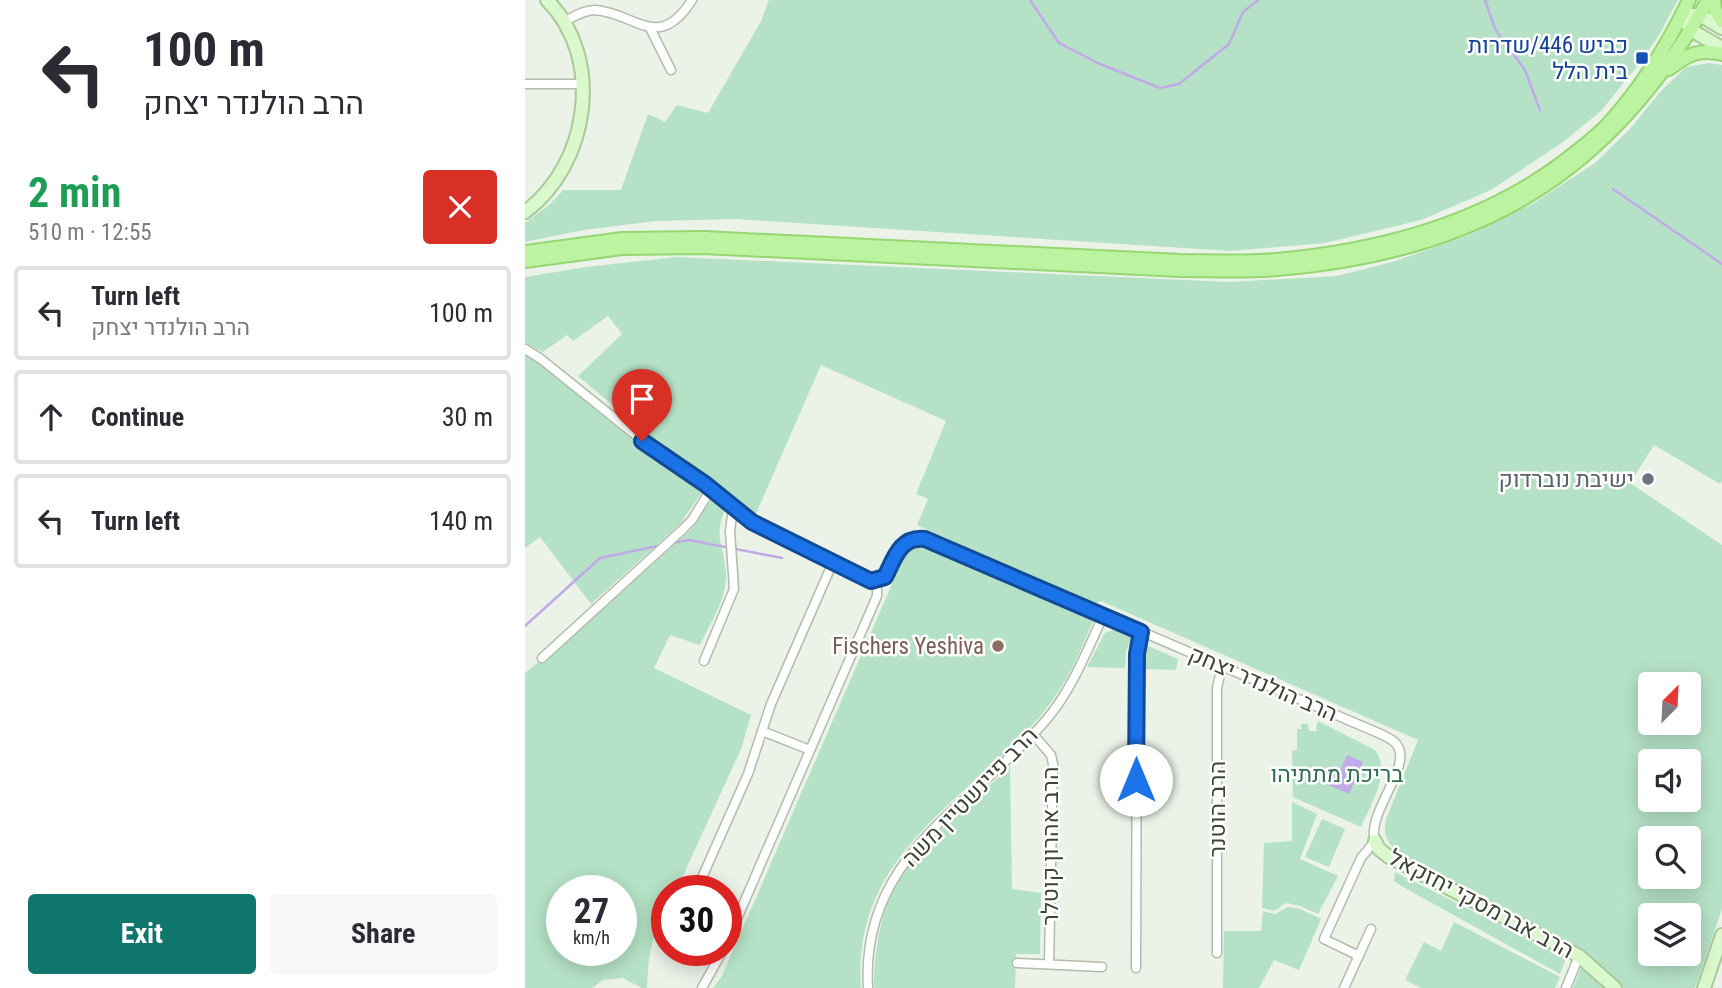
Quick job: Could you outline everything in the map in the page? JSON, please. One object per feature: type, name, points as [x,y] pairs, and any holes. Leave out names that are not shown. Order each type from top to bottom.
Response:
[{"type":"main road","points":[[525,253],[622,239],[703,238],[1181,261],[1273,261],[1377,246],[1466,218],[1524,189],[1572,156],[1607,125],[1631,96],[1657,58],[1689,0]]},
{"type":"main road","points":[[525,261],[589,251],[680,247],[751,248],[1181,270],[1274,269],[1379,254],[1470,226],[1529,197],[1597,146],[1637,105],[1691,30],[1708,0]]},
{"type":"main road","points":[[1714,0],[1715,10],[1722,21]]},
{"type":"main road","points":[[1657,78],[1689,54],[1699,51],[1722,54]]},
{"type":"street","points":[[525,212],[555,181],[573,150],[582,115],[582,85],[577,56],[565,21],[547,0]]},
{"type":"street","points":[[565,21],[583,11],[594,10],[650,28],[673,21],[692,0]]},
{"type":"street","points":[[1682,15],[1700,15],[1722,28]]},
{"type":"street","points":[[1682,15],[1691,30],[1722,48]]},
{"type":"street","points":[[650,28],[671,70]]},
{"type":"street","points":[[525,84],[582,85]]},
{"type":"street","points":[[525,349],[659,454],[767,531],[871,581],[877,580],[877,596],[742,907]]},
{"type":"street","points":[[542,658],[692,520],[711,489]]},
{"type":"street","points":[[704,661],[734,589],[730,531],[733,508]]},
{"type":"street","name":"הרב הולנדר יצחק","points":[[877,580],[885,577],[901,547],[908,540],[925,539],[1383,735],[1398,746],[1401,758],[1398,769]]},
{"type":"street","points":[[703,875],[748,775],[771,704],[833,562]]},
{"type":"street","name":"הרב פיינשטיין משה","points":[[868,988],[869,952],[876,917],[901,865],[928,833],[1048,717],[1071,682],[1103,616]]},
{"type":"street","points":[[1136,968],[1137,654],[1141,632]]},
{"type":"street","name":"הרב הוטנר","points":[[1217,953],[1217,688],[1222,666]]},
{"type":"street","points":[[762,731],[810,750]]},
{"type":"street","name":"הרב אהרון קוטלר","points":[[1033,734],[1051,755],[1053,764],[1049,964]]},
{"type":"street","name":"הרב אברמסקי יחזקאל","points":[[1398,769],[1376,818],[1373,833],[1379,849],[1389,857],[1579,956],[1615,988]]},
{"type":"street","points":[[1359,956],[1324,939],[1361,858],[1375,841]]},
{"type":"street","points":[[1344,988],[1371,929]]},
{"type":"street","points":[[1704,988],[1722,935]]},
{"type":"street","points":[[1566,988],[1579,956]]},
{"type":"street","points":[[1017,963],[1102,967]]},
{"type":"street","points":[[702,988],[714,966]]},
{"type":"green space","points":[[769,0],[1678,0],[1642,60],[1601,111],[1563,142],[1491,190],[1421,220],[1325,243],[1231,251],[735,219],[656,221],[584,230],[525,242],[525,223],[563,190],[621,190],[648,114],[665,122],[677,105],[708,113],[761,21]]},
{"type":"green space","points":[[1709,63],[1722,65],[1722,481],[1720,484],[1654,445],[1630,483],[1722,545],[1722,909],[1695,988],[1624,988],[1579,948],[1397,852],[1386,837],[1386,819],[1418,740],[1101,601],[1094,604],[917,525],[928,499],[916,494],[946,421],[821,365],[755,516],[659,444],[578,376],[622,334],[608,316],[573,341],[567,335],[543,352],[525,344],[525,277],[677,257],[1229,282],[1337,276],[1392,262],[1467,236],[1534,203],[1595,163],[1630,129],[1660,92],[1686,67]]},
{"type":"green space","points":[[525,355],[537,361],[654,458],[702,492],[680,524],[591,604],[540,537],[525,548]]},
{"type":"green space","points":[[711,500],[725,510],[720,529],[726,569],[723,596],[700,645],[670,635],[654,668],[751,715],[741,749],[683,875],[651,875],[651,950],[647,988],[623,978],[603,980],[592,988],[525,988],[525,673],[598,613],[694,527]]},
{"type":"green space","points":[[917,545],[1093,621],[1065,681],[1042,714],[920,833],[894,865],[875,900],[863,941],[861,988],[713,988],[726,966],[742,966],[742,930],[908,547]]},
{"type":"green space","points":[[1113,630],[1132,637],[1126,652],[1125,668],[1087,667],[1105,633]]},
{"type":"green space","points":[[1146,645],[1178,659],[1176,670],[1142,669]]},
{"type":"green space","name":"בריכת מתתיהו","points":[[1318,721],[1375,750],[1380,759],[1378,789],[1361,827],[1293,797],[1292,751],[1297,750],[1297,729],[1301,729],[1301,724],[1308,724],[1309,731],[1317,731]]},
{"type":"green space","points":[[1010,767],[1012,889],[1041,893],[1040,954],[1016,954],[1015,988],[874,988],[880,929],[889,900],[902,874],[938,832]]},
{"type":"green space","points":[[1292,802],[1317,814],[1300,859],[1338,876],[1318,914],[1286,903],[1274,911],[1262,908],[1264,843],[1292,841]]},
{"type":"green space","points":[[1322,819],[1345,829],[1329,867],[1305,857]]},
{"type":"green space","points":[[1395,872],[1566,958],[1560,974],[1403,887],[1394,881]]},
{"type":"green space","points":[[1288,907],[1300,909],[1321,919],[1299,970],[1274,960],[1259,988],[1223,988],[1224,931],[1261,931],[1263,911],[1275,914]]},
{"type":"green space","points":[[1454,922],[1560,977],[1555,988],[1421,988],[1405,980],[1424,942],[1441,951]]},
{"type":"green space","points":[[1582,965],[1604,988],[1573,988]]},
{"type":"shaded area","points":[[1347,755],[1363,762],[1349,794],[1321,782],[1323,776],[1339,773]]},
{"type":"waterway","points":[[1030,0],[1059,43],[1100,64],[1160,88],[1179,84],[1229,44],[1243,12],[1258,0]]},
{"type":"waterway","points":[[1485,0],[1495,29],[1525,70],[1540,110]]},
{"type":"waterway","points":[[1613,189],[1722,264]]},
{"type":"waterway","points":[[672,543],[689,540],[782,558]]},
{"type":"waterway","points":[[525,626],[600,558],[662,545]]},
{"type":"place","name":"כביש 446/שדרות בית הלל","points":[[1642,58]]},
{"type":"place","name":"ישיבת נוברדוק","points":[[1648,479]]},
{"type":"place","name":"Fischers Yeshiva","points":[[998,646]]},
{"type":"route","points":[[642,441],[705,484],[752,522],[871,581],[885,577],[901,547],[908,540],[925,539],[1141,632],[1137,646],[1136,780]]}]
